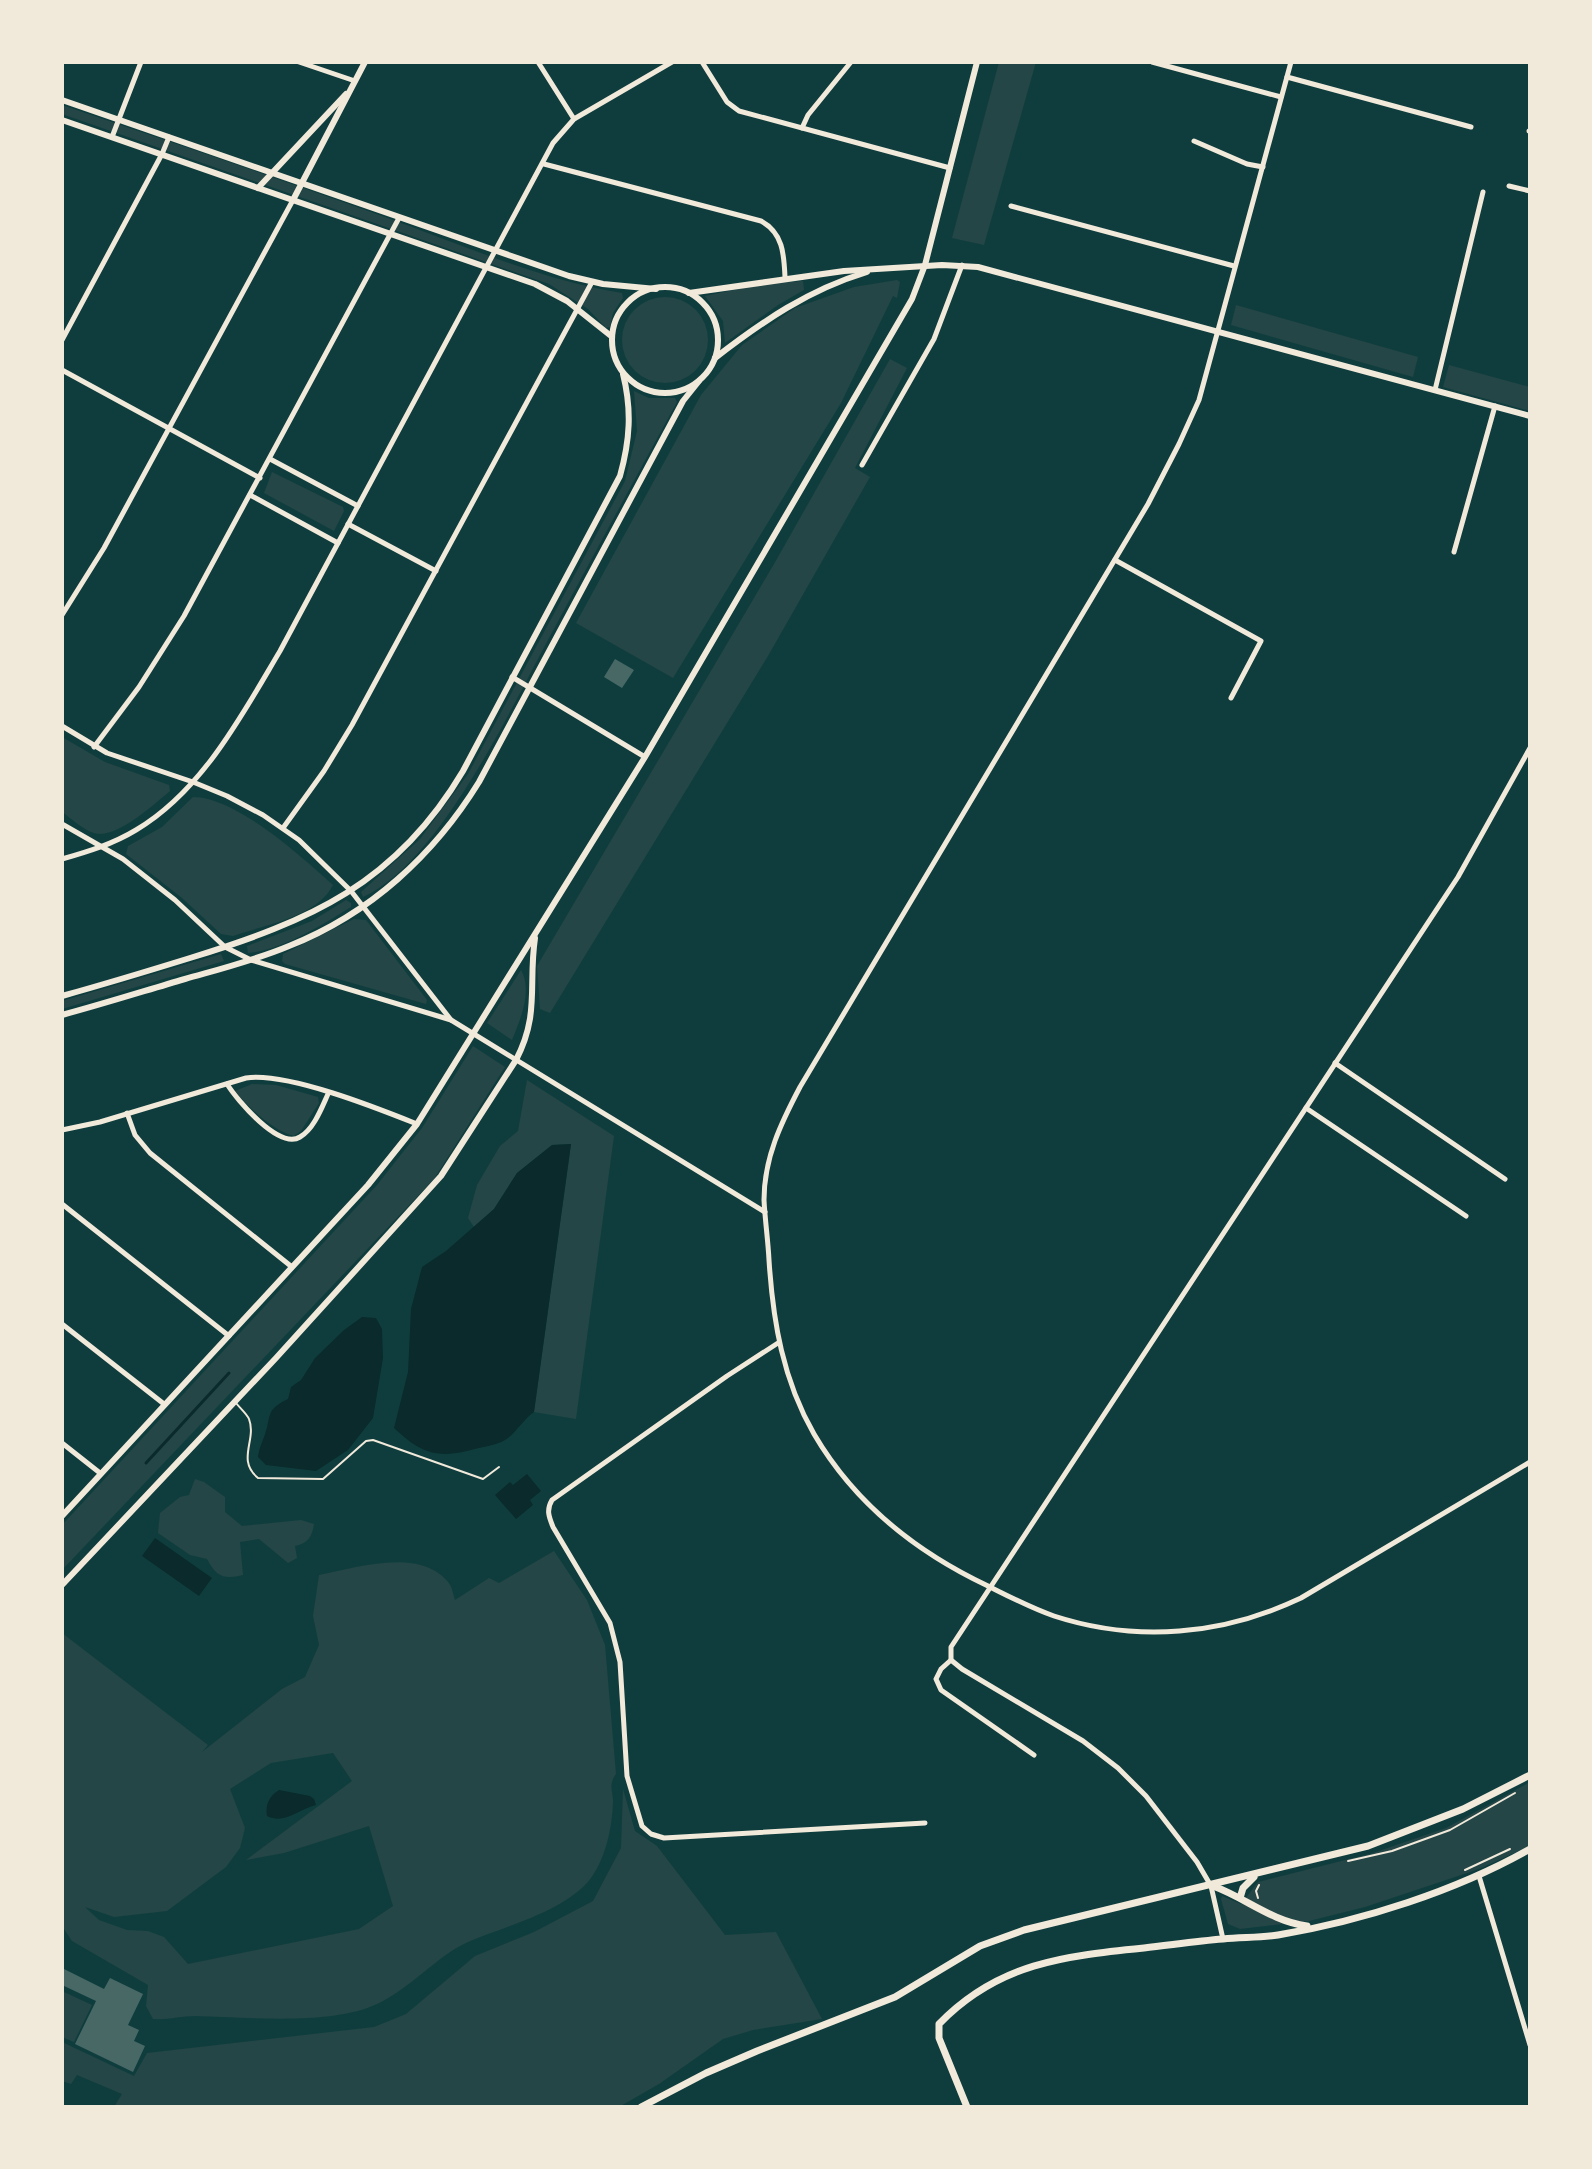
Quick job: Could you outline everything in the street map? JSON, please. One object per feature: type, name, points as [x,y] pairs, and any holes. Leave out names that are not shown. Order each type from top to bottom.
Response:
[{"type":"main road","points":[[1240,1898],[1247,1883],[1409,1831],[1463,1809],[1530,1775]]},
{"type":"main road","points":[[967,2107],[939,2038],[939,2024],[953,2009],[983,1989],[1042,1963],[1082,1953],[1275,1936],[1368,1914],[1479,1876],[1530,1849]]},
{"type":"main road","points":[[641,2107],[757,2051],[895,1997],[994,1940],[1024,1930],[1211,1886],[1260,1878]]},
{"type":"main road","points":[[1211,1886],[1240,1898],[1274,1918],[1317,1927]]},
{"type":"street","points":[[112,137],[141,62]]},
{"type":"street","points":[[299,62],[354,85]]},
{"type":"street","points":[[62,615],[104,548],[365,62]]},
{"type":"street","points":[[538,62],[574,119]]},
{"type":"street","points":[[62,859],[103,846],[151,820],[193,782],[263,680],[553,143],[574,119],[672,62]]},
{"type":"street","points":[[702,62],[727,102],[735,109],[950,168]]},
{"type":"street","points":[[802,128],[808,115],[851,62]]},
{"type":"street","points":[[62,1516],[368,1185],[417,1124],[645,757],[912,299],[925,265],[977,62]]},
{"type":"street","points":[[1152,62],[1281,97]]},
{"type":"street","points":[[1291,62],[1210,362],[1189,423],[1162,479],[1115,560],[785,1116],[769,1158],[765,1182],[765,1212],[778,1343],[793,1388],[828,1456],[879,1516],[911,1543],[948,1567],[1032,1608],[1096,1627],[1163,1632],[1224,1625],[1263,1614],[1301,1598],[1530,1462]]},
{"type":"street","points":[[1287,77],[1471,127]]},
{"type":"street","points":[[258,188],[354,85]]},
{"type":"street","points":[[62,100],[592,282],[679,289],[706,305],[716,324],[719,338],[715,358]]},
{"type":"street","points":[[62,120],[545,288],[578,309],[611,336]]},
{"type":"street","points":[[62,340],[169,137]]},
{"type":"street","points":[[1194,141],[1247,164],[1263,167]]},
{"type":"street","points":[[544,164],[761,221],[772,228],[781,243],[785,277]]},
{"type":"street","points":[[1509,186],[1530,191]]},
{"type":"street","points":[[1435,390],[1483,192]]},
{"type":"street","points":[[1011,206],[1234,266]]},
{"type":"street","points":[[94,747],[170,641],[399,218]]},
{"type":"street","points":[[689,293],[785,277],[888,267],[962,265],[996,270],[1530,416]]},
{"type":"street","points":[[862,465],[934,339],[962,265]]},
{"type":"street","points":[[62,1015],[290,946],[362,907],[396,882],[440,837],[479,782],[683,401],[715,358],[790,303],[848,278],[888,267]]},
{"type":"street","points":[[283,828],[352,725],[592,282]]},
{"type":"street","points":[[656,289],[628,300],[616,316],[611,336],[614,360],[623,374],[637,386],[660,393],[677,392],[699,381]]},
{"type":"street","points":[[62,370],[260,478]]},
{"type":"street","points":[[62,996],[272,932],[351,891],[395,857],[426,824],[463,771],[620,476],[630,411],[623,374]]},
{"type":"street","points":[[1454,552],[1495,406]]},
{"type":"street","points":[[270,459],[358,506]]},
{"type":"street","points":[[250,495],[338,543]]},
{"type":"street","points":[[348,524],[436,571]]},
{"type":"street","points":[[587,539],[603,548]]},
{"type":"street","points":[[1115,560],[1261,641],[1231,698]]},
{"type":"street","points":[[512,677],[645,757]]},
{"type":"street","points":[[62,726],[94,747],[193,782],[245,805],[283,828],[318,857],[351,891],[451,1020]]},
{"type":"street","points":[[1034,1755],[941,1690],[936,1679],[951,1660],[951,1647],[1458,877],[1530,748]]},
{"type":"street","points":[[62,824],[103,846],[159,886],[225,947],[251,960],[451,1020],[765,1212]]},
{"type":"street","points":[[426,824],[440,837]]},
{"type":"street","points":[[62,1585],[235,1402],[441,1176],[526,1040],[533,1014],[535,934]]},
{"type":"street","points":[[79,991],[84,1009]]},
{"type":"street","points":[[1335,1063],[1505,1179]]},
{"type":"street","points":[[62,1130],[264,1076],[417,1124]]},
{"type":"street","points":[[227,1084],[246,1110],[289,1140],[299,1138],[307,1131],[328,1094]]},
{"type":"street","points":[[1306,1108],[1466,1216]]},
{"type":"street","points":[[127,1113],[135,1135],[150,1153],[292,1267]]},
{"type":"street","points":[[62,1204],[229,1336]]},
{"type":"street","points":[[62,1324],[164,1404]]},
{"type":"street","points":[[778,1343],[702,1393],[552,1500],[548,1506],[553,1527],[605,1611],[614,1634],[620,1662],[627,1776],[638,1813],[646,1831],[664,1838],[925,1823]]},
{"type":"street","points":[[62,1443],[100,1473]]},
{"type":"street","points":[[951,1660],[1083,1741],[1118,1768],[1160,1811],[1211,1886],[1223,1939]]},
{"type":"street","points":[[1479,1876],[1530,2045]]},
{"type":"lane","points":[[235,1402],[249,1418],[246,1459],[252,1473],[258,1478],[323,1479],[337,1470],[366,1441],[373,1440],[483,1479],[499,1467]]},
{"type":"path","points":[[1348,1861],[1392,1851],[1450,1830],[1517,1792]]},
{"type":"path","points":[[1458,1874],[1512,1848]]},
{"type":"path","points":[[1258,1900],[1256,1891],[1260,1878]]},
{"type":"shaded area","points":[[999,62],[1036,62],[984,245],[952,238]]},
{"type":"shaded area","points":[[62,105],[305,188],[532,271],[622,293],[623,298],[613,313],[610,327],[606,328],[588,309],[549,284],[62,114]]},
{"type":"shaded area","points":[[803,281],[804,290],[725,343],[723,321],[705,296],[761,284]]},
{"type":"shaded area","points":[[900,282],[897,298],[893,296],[841,403],[673,678],[576,623],[701,395],[742,345],[795,308],[854,287]]},
{"type":"shaded area","points":[[665,297],[689,304],[701,316],[708,340],[701,364],[689,376],[665,383],[641,376],[629,364],[622,340],[629,316],[641,304]]},
{"type":"shaded area","points":[[1236,305],[1418,357],[1413,377],[1231,325]]},
{"type":"shaded area","points":[[890,359],[907,368],[855,468],[870,477],[768,656],[550,1013],[540,1009],[537,966],[774,564]]},
{"type":"shaded area","points":[[1449,365],[1530,387],[1530,411],[1443,387]]},
{"type":"shaded area","points":[[634,391],[649,398],[675,398],[677,402],[473,777],[420,850],[392,878],[363,897],[361,892],[420,839],[468,774],[625,481],[637,431]]},
{"type":"shaded area","points":[[272,472],[343,507],[334,531],[264,493]]},
{"type":"shaded area","points":[[62,737],[105,762],[169,785],[170,791],[145,812],[113,831],[94,833],[81,827],[62,812]]},
{"type":"shaded area","points":[[193,797],[210,800],[248,817],[333,885],[315,905],[303,912],[233,936],[221,934],[182,898],[126,854],[128,846],[162,827]]},
{"type":"shaded area","points":[[346,900],[351,907],[315,928],[288,942],[248,953],[247,946],[312,921]]},
{"type":"shaded area","points":[[354,919],[366,920],[427,1000],[426,1004],[282,961],[283,954]]},
{"type":"shaded area","points":[[221,954],[224,961],[62,1009],[62,1001]]},
{"type":"shaded area","points":[[521,970],[526,996],[512,1040],[487,1023]]},
{"type":"shaded area","points":[[473,1046],[505,1067],[434,1179],[62,1570],[62,1525],[377,1185],[422,1128]]},
{"type":"shaded area","points":[[527,1080],[614,1136],[576,1419],[534,1412],[571,1144],[552,1145],[517,1173],[494,1209],[474,1227],[468,1218],[477,1185],[500,1146],[518,1131]]},
{"type":"shaded area","points":[[252,1084],[276,1085],[318,1097],[319,1103],[301,1131],[294,1136],[270,1124],[235,1091]]},
{"type":"shaded area","points":[[571,1144],[534,1412],[508,1438],[498,1443],[453,1453],[424,1450],[394,1428],[408,1372],[411,1309],[422,1267],[446,1251],[494,1209],[517,1173],[552,1145]]},
{"type":"shaded area","points":[[362,1317],[376,1318],[382,1329],[383,1358],[373,1418],[348,1450],[316,1471],[266,1465],[258,1457],[272,1411],[288,1399],[291,1387],[301,1380],[315,1358]]},
{"type":"shaded area","points":[[527,1474],[541,1491],[530,1500],[533,1505],[516,1519],[495,1495],[510,1482],[513,1485]]},
{"type":"shaded area","points":[[195,1479],[225,1497],[225,1512],[242,1526],[301,1520],[314,1524],[309,1539],[295,1546],[297,1558],[288,1563],[259,1539],[240,1542],[243,1575],[225,1577],[217,1573],[207,1559],[190,1555],[158,1533],[160,1513],[180,1497],[189,1495]]},
{"type":"shaded area","points":[[155,1538],[212,1578],[199,1596],[142,1556]]},
{"type":"shaded area","points":[[554,1551],[587,1600],[605,1645],[616,1774],[612,1785],[613,1802],[607,1842],[601,1861],[580,1890],[551,1909],[457,1948],[377,2004],[358,2011],[313,2018],[195,2016],[153,2019],[146,2006],[148,1985],[72,1941],[62,1926],[62,1633],[208,1745],[202,1752],[282,1689],[305,1677],[319,1645],[313,1616],[319,1575],[386,1563],[421,1565],[436,1571],[448,1582],[455,1600],[489,1578],[499,1583]],"holes":[[[333,1753],[352,1781],[246,1860],[284,1853],[369,1826],[393,1906],[359,1929],[188,1964],[164,1937],[148,1931],[127,1930],[99,1920],[85,1907],[114,1917],[167,1911],[226,1867],[240,1848],[245,1828],[230,1789],[271,1763]]]},
{"type":"shaded area","points":[[1530,1782],[1530,1846],[1479,1869],[1365,1907],[1309,1921],[1240,1929],[1228,1924],[1222,1896],[1241,1904],[1258,1882],[1373,1853],[1446,1828]]},
{"type":"shaded area","points":[[623,1789],[635,1831],[657,1846],[725,1935],[776,1932],[822,2019],[753,2030],[723,2039],[659,2084],[619,2107],[114,2107],[122,2094],[77,2075],[71,2084],[62,2081],[62,2042],[134,2076],[147,2053],[374,2027],[406,2014],[475,1956],[534,1932],[593,1901],[621,1848]]},
{"type":"shaded area","points":[[279,1790],[310,1796],[316,1805],[285,1818],[267,1816],[268,1801]]},
{"type":"shaded area","points":[[62,1991],[92,2005],[74,2042],[62,2037]]},
{"type":"building","points":[[615,659],[634,670],[622,688],[604,677]]},
{"type":"building","points":[[62,1968],[104,1989],[110,1978],[143,1994],[128,2025],[139,2030],[134,2041],[145,2046],[133,2072],[75,2044],[96,2001],[62,1985]]},
{"type":"waterway","points":[[146,1463],[229,1373]]}]
